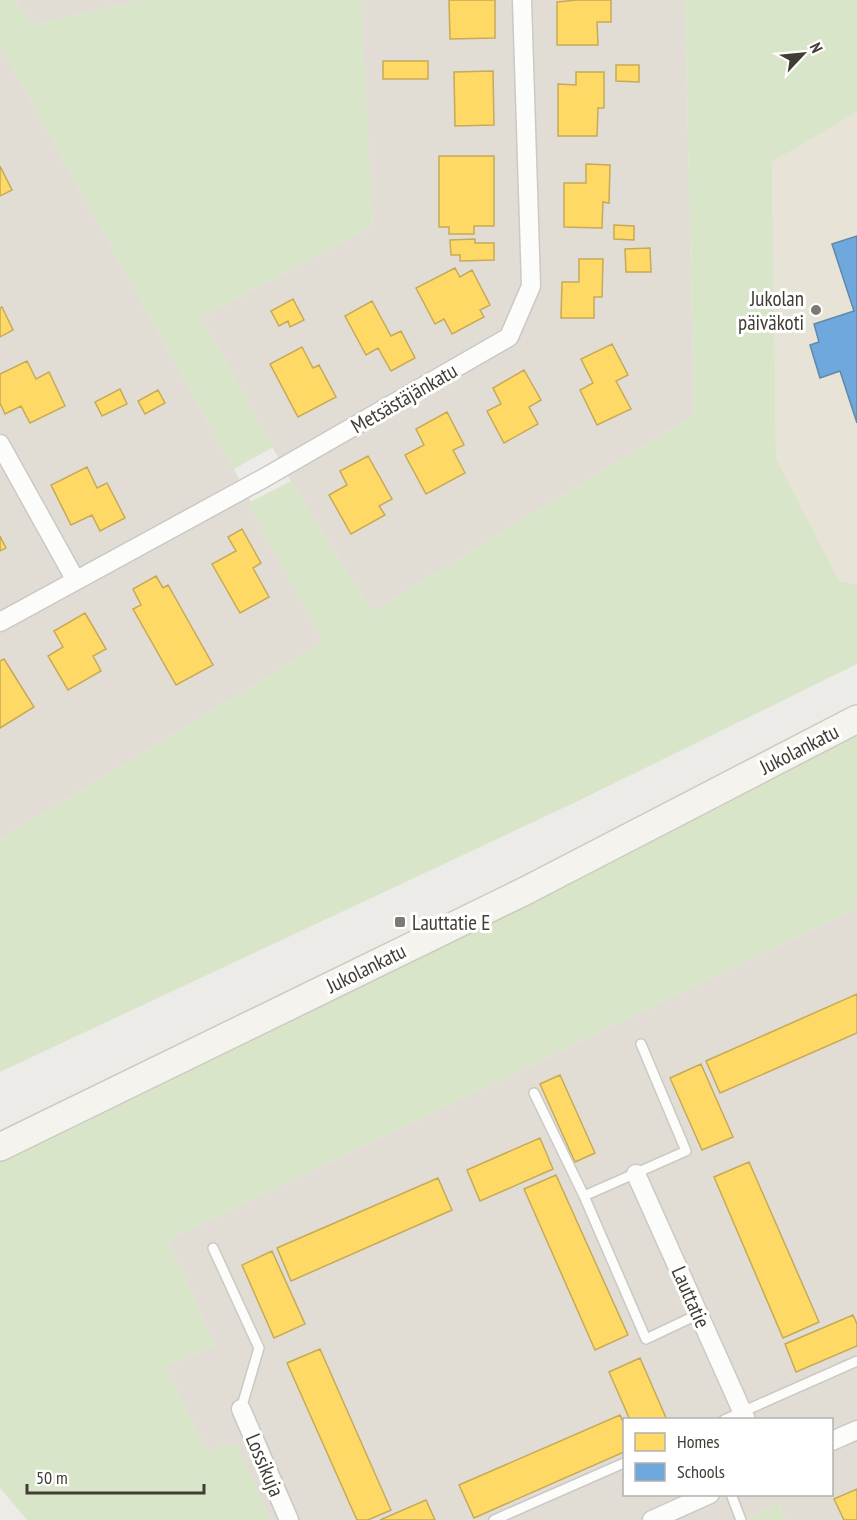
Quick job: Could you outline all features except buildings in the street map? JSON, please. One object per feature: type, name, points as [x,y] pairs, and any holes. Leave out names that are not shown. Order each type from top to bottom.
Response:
[{"type":"main road","name":"Jukolankatu","points":[[0,1147],[525,891],[857,719]]},
{"type":"street","name":"Metsästäjänkatu","points":[[0,622],[75,579],[264,478],[509,337],[531,286],[522,0]]},
{"type":"street","points":[[0,444],[75,579]]},
{"type":"street","name":"Lauttatie","points":[[636,1174],[744,1415]]},
{"type":"street","name":"Lossikuja","points":[[241,1409],[289,1520]]},
{"type":"street","points":[[833,1440],[857,1430]]},
{"type":"street","points":[[652,1520],[706,1496]]},
{"type":"lane","points":[[584,1196],[686,1151],[641,1044]]},
{"type":"lane","points":[[534,1093],[584,1196],[645,1339],[699,1314]]},
{"type":"lane","points":[[213,1248],[259,1348],[241,1409]]},
{"type":"lane","points":[[729,1418],[744,1415],[857,1361]]},
{"type":"lane","points":[[494,1520],[623,1463]]},
{"type":"lane","points":[[732,1496],[741,1520]]},
{"type":"shaded area","points":[[15,0],[141,0],[33,25]]},
{"type":"shaded area","points":[[357,0],[685,0],[694,415],[372,612],[291,481],[201,317],[373,226]]},
{"type":"shaded area","points":[[0,45],[234,469],[324,642],[0,840]]},
{"type":"shaded area","name":"Jukolan päiväkoti","points":[[857,112],[857,585],[839,581],[776,458],[772,162]]},
{"type":"shaded area","points":[[857,908],[857,1520],[786,1520],[779,1504],[742,1520],[271,1520],[235,1443],[207,1453],[165,1366],[215,1346],[168,1240]]},
{"type":"green space","points":[[0,0],[15,0],[33,25],[141,0],[361,0],[373,226],[201,317],[273,447],[234,469],[0,45]]},
{"type":"green space","points":[[685,0],[857,0],[857,112],[772,162],[776,458],[839,581],[857,585],[857,664],[578,801],[0,1072],[0,840],[324,642],[248,503],[291,481],[372,612],[694,415]]},
{"type":"green space","points":[[857,729],[857,908],[168,1240],[215,1346],[165,1366],[207,1452],[235,1442],[271,1520],[27,1520],[0,1488],[0,1159]]},
{"type":"green space","points":[[779,1504],[786,1520],[742,1520]]},
{"type":"place","name":"Jukolan päiväkoti","points":[[816,310]]},
{"type":"place","name":"Lauttatie E","points":[[400,922]]}]
